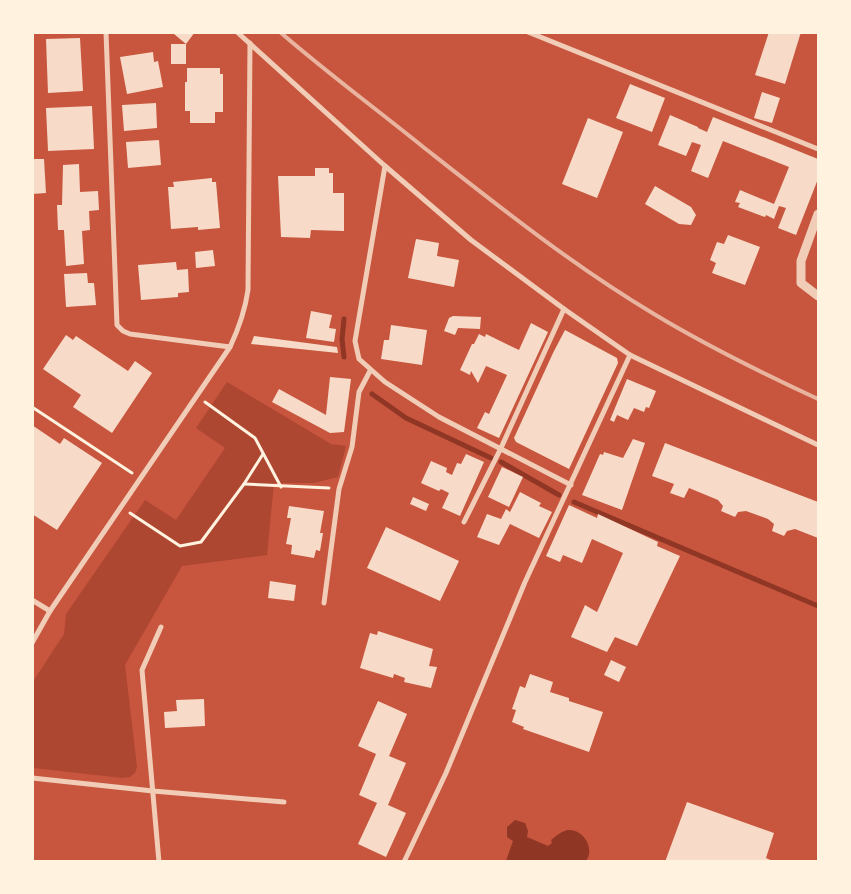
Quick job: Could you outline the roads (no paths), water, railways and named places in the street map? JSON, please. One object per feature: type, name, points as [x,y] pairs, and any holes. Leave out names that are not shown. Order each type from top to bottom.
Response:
[{"type":"street","points":[[106,32],[117,325],[122,331],[130,334],[230,347]]},
{"type":"street","points":[[237,32],[385,166],[471,240],[564,309],[630,354],[818,445]]},
{"type":"street","points":[[528,32],[818,149]]},
{"type":"street","points":[[32,644],[50,611],[230,347],[239,329],[245,311],[248,290],[250,43]]},
{"type":"street","points":[[385,166],[355,341],[359,359],[370,371],[385,382],[439,417],[571,485]]},
{"type":"street","points":[[818,214],[801,261],[801,283],[818,296]]},
{"type":"street","points":[[464,522],[501,448],[564,309]]},
{"type":"street","points":[[404,862],[446,773],[525,582],[630,354]]},
{"type":"street","points":[[324,603],[339,489],[352,447],[359,392],[370,371]]},
{"type":"street","points":[[32,600],[50,611]]},
{"type":"street","points":[[159,862],[142,670],[161,627]]},
{"type":"street","points":[[32,778],[284,802]]},
{"type":"waterway","points":[[344,319],[342,339],[344,357]]},
{"type":"waterway","points":[[372,394],[406,418],[491,458]]},
{"type":"waterway","points":[[501,462],[559,495]]},
{"type":"waterway","points":[[574,502],[818,606]]},
{"type":"railway","points":[[280,32],[478,190],[535,234],[594,275],[654,314],[694,337],[818,399]]}]
